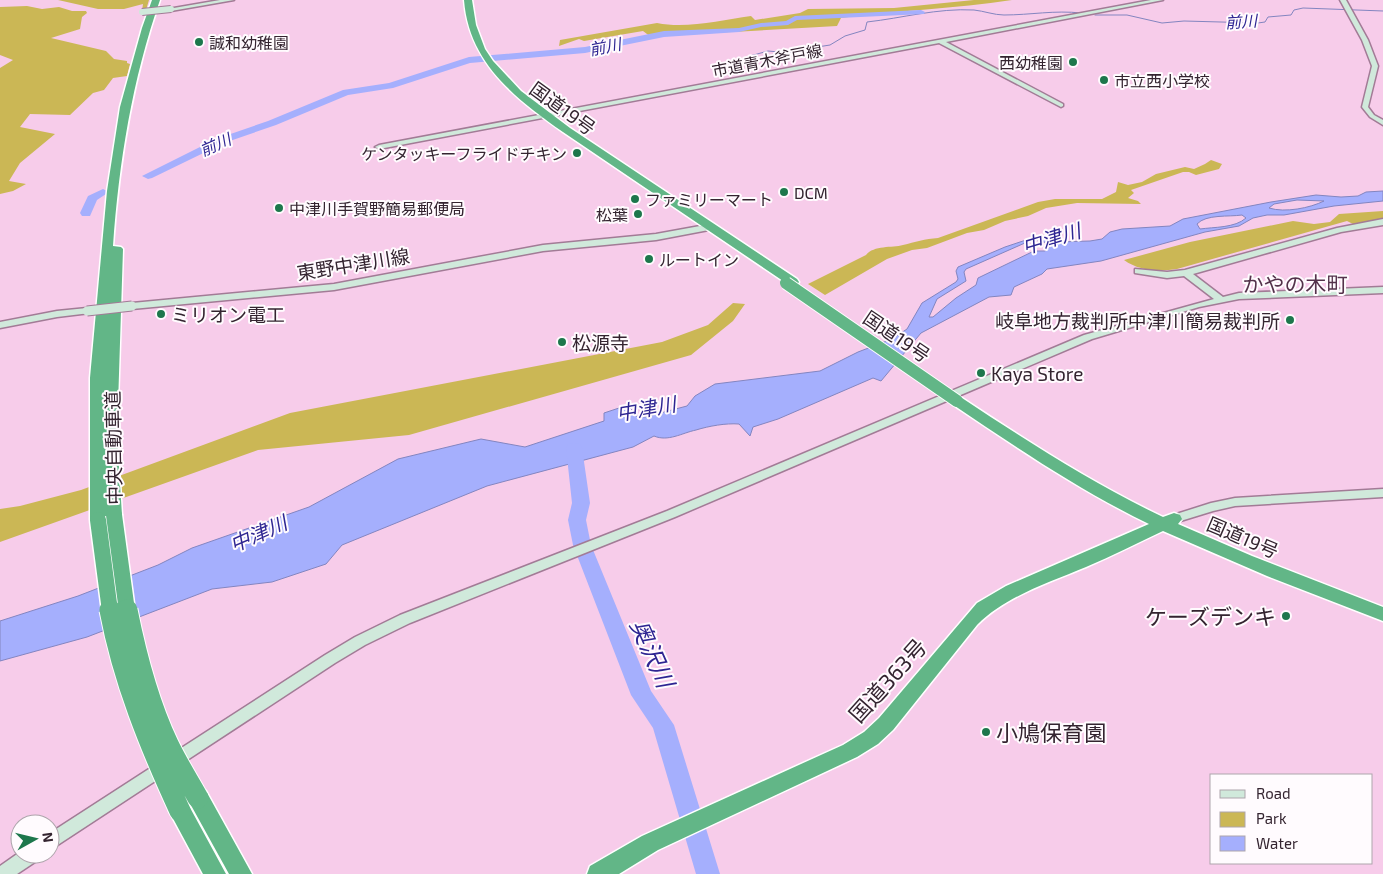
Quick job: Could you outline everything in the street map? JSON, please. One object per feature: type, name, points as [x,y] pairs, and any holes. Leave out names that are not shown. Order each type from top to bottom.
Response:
[{"type":"highway","points":[[146,17],[151,0]]},
{"type":"highway","name":"中央自動車道","points":[[156,0],[146,17],[126,107],[97,378],[110,612],[120,652],[152,749],[180,811],[215,874]]},
{"type":"highway","name":"中央自動車道","points":[[125,172],[146,17],[162,0]]},
{"type":"highway","points":[[146,17],[167,0]]},
{"type":"highway","name":"国道19号","points":[[465,5],[469,34],[484,58],[509,91],[1060,468],[1107,496],[1331,587],[1383,606]]},
{"type":"highway","name":"中央自動車道","points":[[106,517],[117,557],[134,647],[147,690],[166,739],[241,874]]},
{"type":"highway","name":"国道19号","points":[[1169,522],[1264,568],[1383,614]]},
{"type":"highway","name":"国道363号","points":[[598,874],[650,843],[850,751],[871,738],[886,724],[971,620],[983,608],[1012,591],[1096,556],[1169,522]]},
{"type":"street","points":[[146,17],[171,9],[231,0]]},
{"type":"street","name":"市道青木斧戸線","points":[[379,146],[1160,0]]},
{"type":"street","points":[[1342,0],[1366,43],[1375,66],[1365,107],[1372,116],[1383,122]]},
{"type":"street","points":[[941,42],[1061,105]]},
{"type":"street","points":[[1138,271],[1167,275],[1186,273],[1322,235],[1381,225]]},
{"type":"street","name":"東野中津川線","points":[[0,325],[57,314],[334,287],[543,248],[656,237],[707,228]]},
{"type":"street","points":[[1186,273],[1220,299]]},
{"type":"street","points":[[60,835],[322,664],[360,641],[405,619],[722,493],[1069,345],[1220,299],[1261,293],[1383,290]]},
{"type":"street","points":[[1169,522],[1211,506],[1235,502],[1383,493]]},
{"type":"street","points":[[2,874],[17,864]]},
{"type":"green space","points":[[58,0],[149,0],[146,10],[142,11],[143,4],[124,9],[98,9]]},
{"type":"green space","points":[[974,0],[1012,0],[841,18],[837,26],[733,32],[663,33],[651,37],[643,31],[584,41],[579,39],[559,46],[560,40],[657,23],[680,25],[716,22],[751,16],[755,20],[800,13],[808,9],[894,8]]},
{"type":"green space","points":[[27,6],[42,9],[59,7],[72,11],[86,11],[87,13],[82,17],[80,29],[51,38],[106,51],[114,59],[127,61],[130,64],[127,76],[113,78],[104,90],[93,93],[70,115],[30,114],[20,127],[55,134],[20,163],[9,181],[26,184],[13,191],[0,194],[0,68],[13,60],[0,55],[0,7]]},
{"type":"green space","points":[[1211,160],[1222,164],[1219,169],[1196,175],[1183,172],[1131,190],[1134,193],[1128,198],[1141,204],[1077,203],[1046,208],[1028,216],[1005,221],[984,230],[967,233],[927,248],[912,250],[887,259],[825,295],[808,284],[869,252],[883,247],[899,246],[938,238],[1038,202],[1055,199],[1102,199],[1116,192],[1118,182],[1128,185],[1142,182],[1156,174],[1185,167],[1194,169]]},
{"type":"green space","points":[[1383,211],[1383,220],[1355,225],[1347,221],[1177,269],[1149,270],[1124,260],[1190,242],[1293,221],[1314,224],[1330,222],[1339,214]]},
{"type":"green space","points":[[733,303],[745,304],[733,321],[691,355],[409,435],[258,450],[0,542],[0,509],[20,506],[81,490],[290,413],[662,342],[708,325]]},
{"type":"water","name":"中津川","points":[[1383,191],[1383,201],[1334,206],[1284,215],[1267,215],[1253,218],[1239,226],[1205,232],[1101,261],[1047,269],[1042,274],[1014,287],[1011,295],[989,297],[921,333],[881,381],[873,378],[778,419],[753,427],[750,436],[739,424],[723,424],[670,438],[654,436],[633,447],[487,486],[342,545],[326,564],[272,582],[212,589],[87,637],[0,661],[0,621],[78,596],[158,565],[192,548],[309,507],[398,459],[481,439],[525,447],[604,421],[604,413],[628,405],[636,416],[645,417],[687,406],[695,396],[715,384],[820,371],[858,352],[892,339],[907,329],[922,303],[956,282],[958,279],[956,271],[958,267],[1005,247],[1035,237],[1056,242],[1090,241],[1102,239],[1110,232],[1122,229],[1170,226],[1183,219],[1271,202],[1316,195],[1358,196],[1366,192]],"holes":[[[1297,200],[1324,201],[1297,209],[1282,210],[1269,208],[1274,204]],[[1242,215],[1246,218],[1236,224],[1200,229],[1197,224],[1212,217]],[[1034,239],[1051,246],[1045,251],[1034,251],[978,278],[976,285],[956,298],[933,317],[929,317],[937,299],[966,281],[964,272],[966,269]]]},
{"type":"waterway","name":"前川","points":[[1095,15],[1127,15],[1162,23],[1184,21],[1258,23],[1265,22],[1268,17],[1291,15],[1294,10],[1303,8],[1383,11]]},
{"type":"waterway","name":"前川","points":[[750,56],[768,51],[802,54],[811,48],[830,45],[845,36],[865,30],[867,22],[933,12],[974,10],[1004,15],[1081,13]]},
{"type":"waterway","name":"前川","points":[[148,176],[220,141],[272,123],[346,92],[390,86],[469,60],[585,50],[664,34],[739,30],[761,25],[788,23],[795,18],[921,12]]},
{"type":"waterway","name":"前川","points":[[86,213],[92,198],[103,192]]},
{"type":"waterway","name":"奥沢川","points":[[574,448],[581,503],[577,520],[582,545],[642,695],[663,725],[708,874]]},
{"type":"place","name":"誠和幼稚園","points":[[199,42]]},
{"type":"place","name":"西幼稚園","points":[[1073,62]]},
{"type":"place","name":"市立西小学校","points":[[1104,80]]},
{"type":"place","name":"ケンタッキーフライドチキン","points":[[577,153]]},
{"type":"place","name":"DCM","points":[[784,192]]},
{"type":"place","name":"ファミリーマート","points":[[635,199]]},
{"type":"place","name":"中津川手賀野簡易郵便局","points":[[279,208]]},
{"type":"place","name":"松葉","points":[[638,214]]},
{"type":"place","name":"ルートイン","points":[[649,259]]},
{"type":"place","name":"ミリオン電工","points":[[161,314]]},
{"type":"place","name":"岐阜地方裁判所中津川簡易裁判所","points":[[1290,320]]},
{"type":"place","name":"松源寺","points":[[562,342]]},
{"type":"place","name":"Kaya Store","points":[[981,373]]},
{"type":"place","name":"ケーズデンキ","points":[[1286,616]]},
{"type":"place","name":"小鳩保育園","points":[[986,732]]},
{"type":"district","name":"かやの木町","points":[[1295,283]]}]
